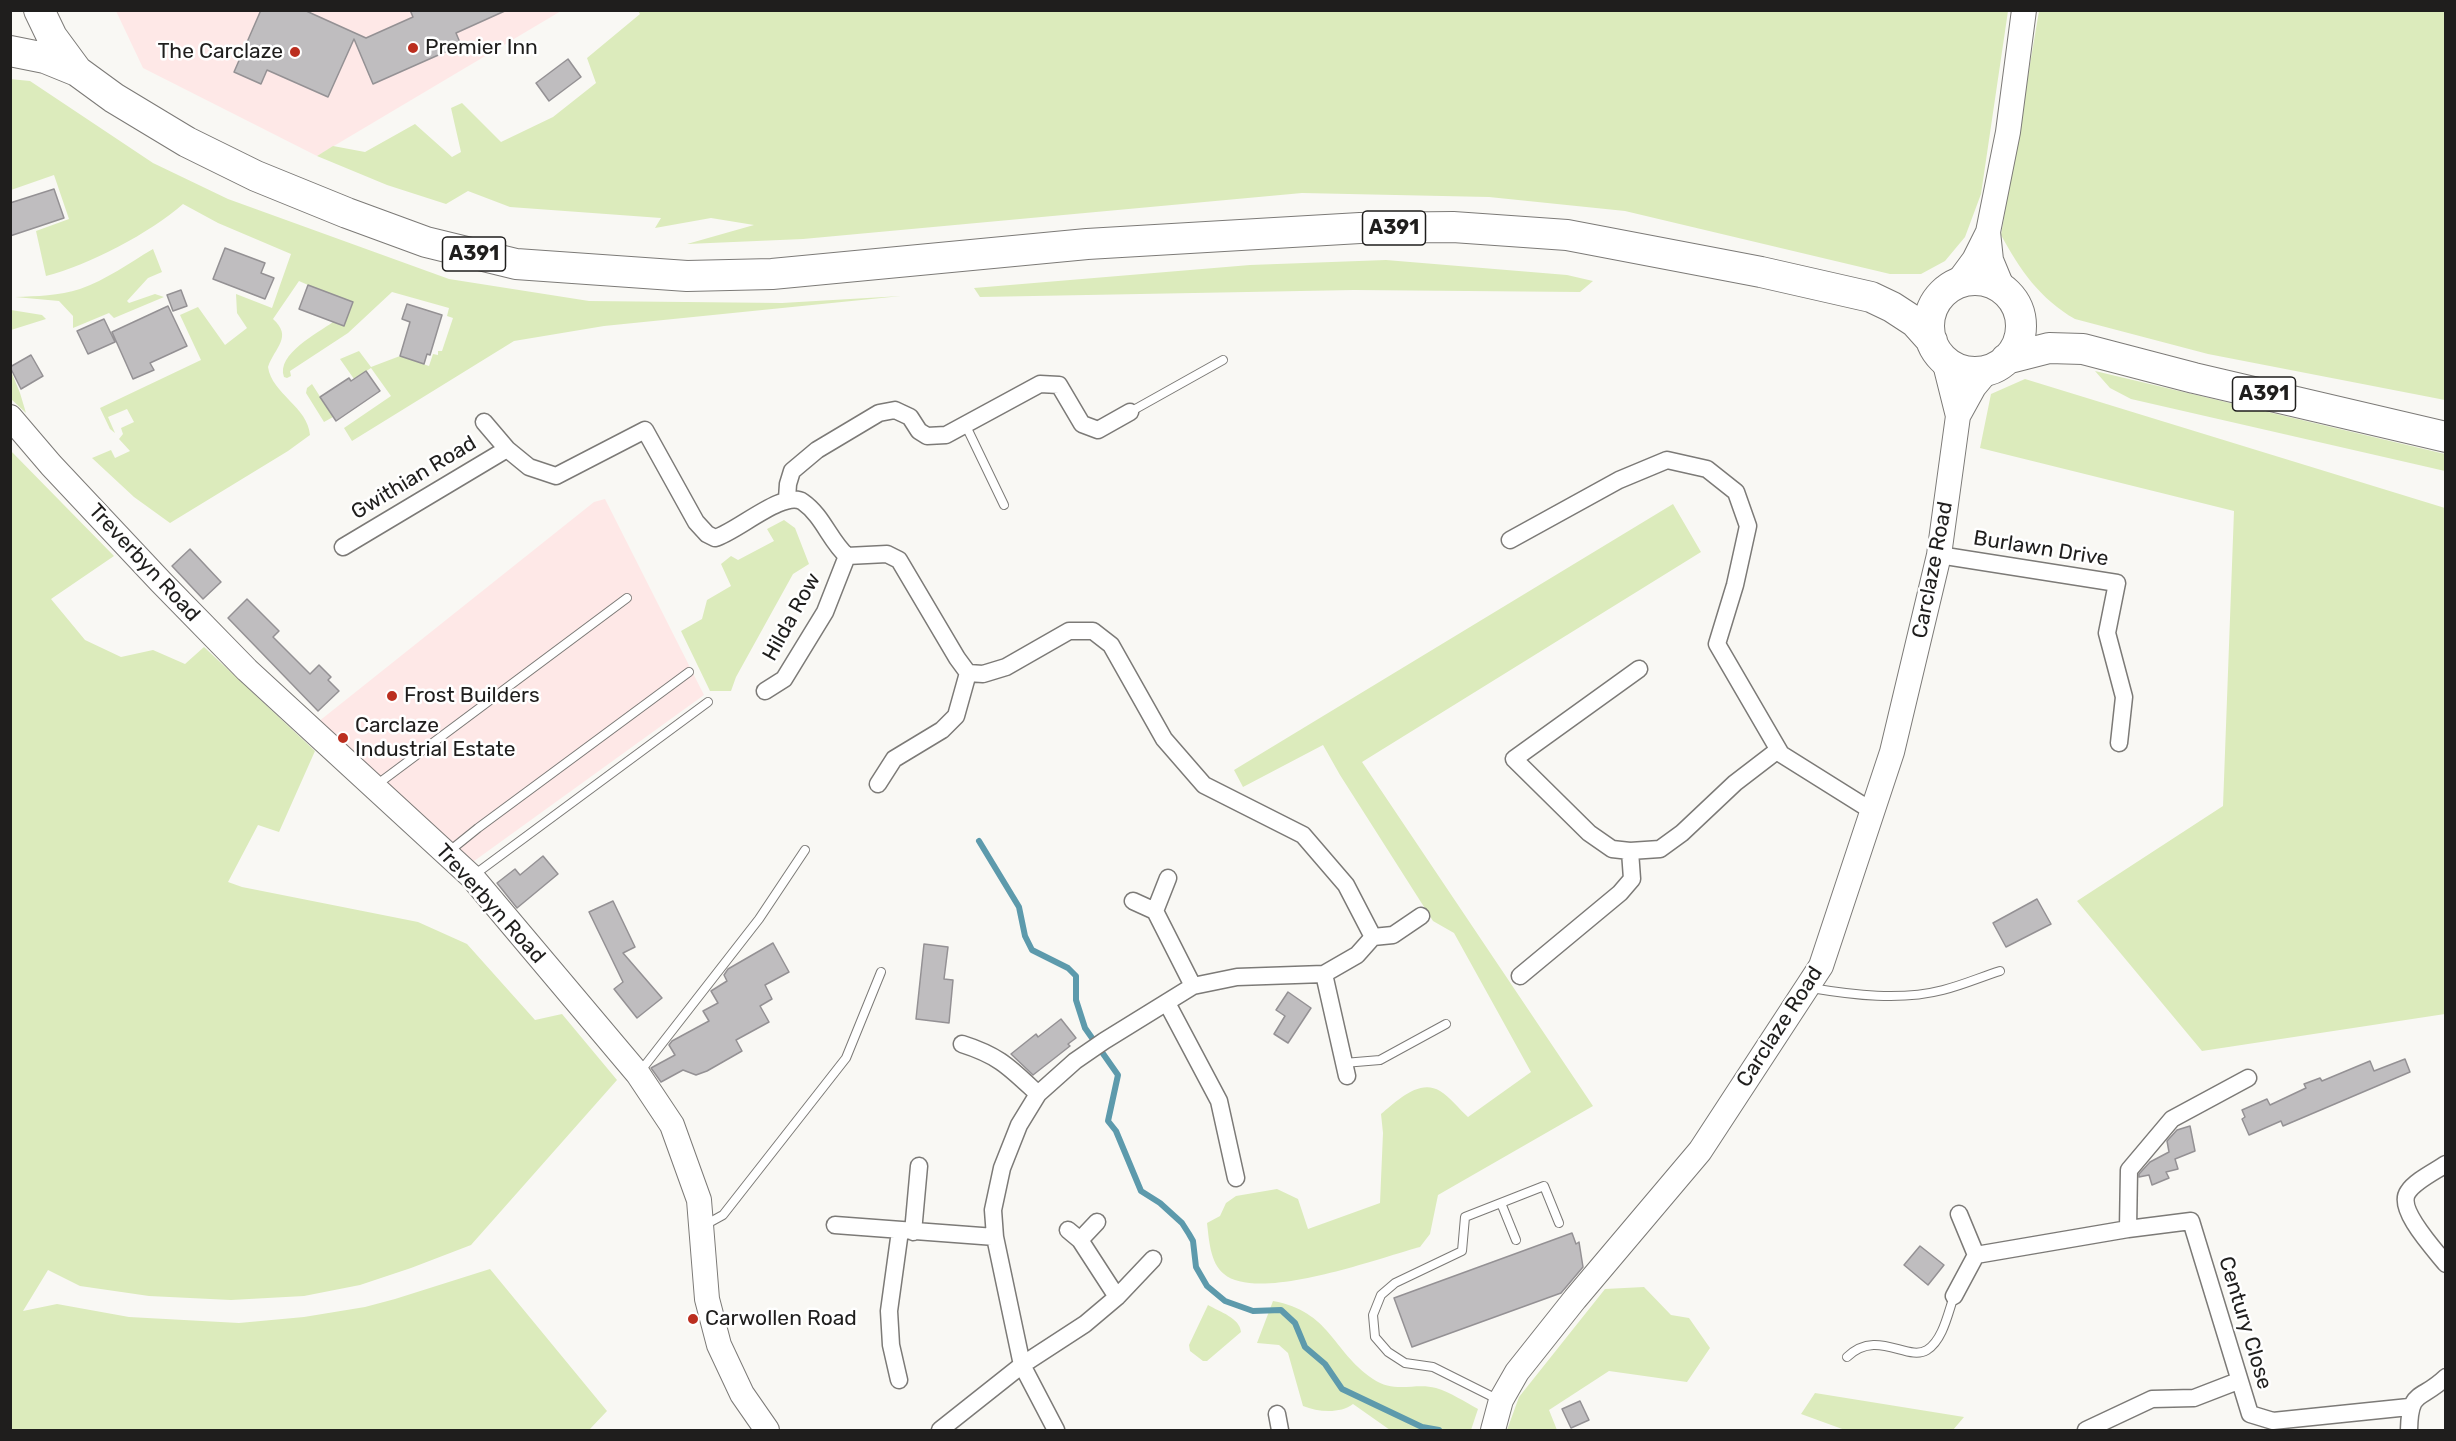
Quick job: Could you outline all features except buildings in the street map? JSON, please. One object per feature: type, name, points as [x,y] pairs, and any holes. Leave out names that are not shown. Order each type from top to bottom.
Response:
[{"type":"highway","points":[[10,46],[22,38],[30,28],[37,10]]},
{"type":"highway","name":"A391","points":[[37,10],[52,37],[77,71]]},
{"type":"highway","name":"A391","points":[[10,51],[45,58],[77,71],[114,98],[187,142],[256,176],[346,213],[426,242],[516,264],[668,275],[728,276],[772,274],[1088,244],[1360,228],[1453,227],[1567,235],[1761,272],[1871,297],[1915,322],[1936,348]]},
{"type":"highway","points":[[1970,280],[1983,280],[2009,296],[2021,319],[2021,333],[2016,347],[1998,364],[1965,371],[1950,364],[1936,348],[1929,327],[1931,313],[1937,300],[1951,287],[1970,280]]},
{"type":"highway","name":"A391","points":[[1871,297],[1907,297],[1951,287]]},
{"type":"highway","name":"A391","points":[[2009,296],[2044,329],[2083,349],[2194,378],[2445,437]]},
{"type":"highway","name":"A391","points":[[1998,364],[2049,348],[2083,349]]},
{"type":"street","points":[[1951,287],[1974,260],[1988,232],[2008,132],[2024,10]]},
{"type":"street","points":[[1988,232],[1991,260],[2009,296]]},
{"type":"street","name":"Carclaze Road","points":[[1936,348],[1946,368],[1958,416]]},
{"type":"street","name":"Carclaze Road","points":[[1493,1431],[1501,1400],[1517,1372],[1575,1299],[1700,1151],[1821,966],[1892,752],[1939,555],[1958,416],[1974,387],[1998,364]]},
{"type":"street","points":[[1130,412],[1098,430],[1082,424],[1059,385],[1040,384],[946,435],[927,436],[920,431],[910,417],[895,410],[879,413],[818,450],[792,471],[787,499],[802,501],[828,529],[837,548],[847,556],[887,554],[899,560],[957,658],[968,672],[983,674],[1006,667],[1069,631],[1093,631],[1111,645],[1164,739],[1204,784],[1303,835],[1346,885],[1372,937]]},
{"type":"street","name":"Treverbyn Road","points":[[10,417],[51,465],[160,582],[246,670],[472,877],[638,1074],[672,1125],[699,1200],[707,1299],[719,1345],[742,1394],[767,1431]]},
{"type":"street","name":"Gwithian Road","points":[[484,422],[507,449],[529,467],[556,476],[645,430],[696,522],[707,534],[716,538],[787,499]]},
{"type":"street","name":"Gwithian Road","points":[[343,547],[507,449]]},
{"type":"street","points":[[1510,540],[1619,480],[1667,460],[1707,470],[1724,482],[1736,492],[1748,526],[1736,585],[1717,644],[1778,750],[1872,811]]},
{"type":"street","name":"Burlawn Drive","points":[[1939,555],[2117,584],[2106,633],[2124,697],[2119,743]]},
{"type":"street","name":"Hilda Row","points":[[765,691],[784,679],[825,612],[847,556]]},
{"type":"street","points":[[1639,669],[1514,759],[1589,833],[1612,849],[1630,851],[1660,849],[1682,833],[1735,783],[1778,750]]},
{"type":"street","points":[[878,784],[894,759],[942,730],[956,716],[968,672]]},
{"type":"street","points":[[1520,976],[1620,893],[1632,879],[1630,851]]},
{"type":"street","points":[[1155,911],[1168,878]]},
{"type":"street","points":[[1133,901],[1155,911],[1193,986]]},
{"type":"street","points":[[1056,1431],[1022,1365],[995,1238],[993,1210],[1002,1168],[1018,1125],[1038,1094],[1098,1045],[1193,986],[1237,977],[1324,974],[1357,955],[1372,937],[1393,935],[1421,916]]},
{"type":"street","points":[[1324,974],[1346,1069]]},
{"type":"street","points":[[1167,1003],[1219,1101],[1236,1178]]},
{"type":"street","points":[[962,1044],[988,1052],[996,1057],[1038,1094]]},
{"type":"street","points":[[1976,1255],[2128,1229],[2129,1170],[2172,1119],[2248,1078]]},
{"type":"street","points":[[2445,1164],[2413,1187],[2407,1193],[2404,1202],[2414,1223],[2445,1264]]},
{"type":"street","points":[[899,1380],[891,1345],[888,1311],[919,1166]]},
{"type":"street","points":[[1959,1214],[1976,1255]]},
{"type":"street","name":"Century Close","points":[[2128,1229],[2191,1221],[2238,1381],[2250,1414],[2273,1421],[2409,1407]]},
{"type":"street","points":[[1097,1222],[1074,1235],[1117,1297]]},
{"type":"street","points":[[835,1225],[995,1238]]},
{"type":"street","points":[[1954,1296],[1976,1255]]},
{"type":"street","points":[[940,1431],[1022,1365],[1085,1324],[1117,1297],[1152,1259]]},
{"type":"street","points":[[2409,1431],[2409,1407],[2416,1398],[2445,1377]]},
{"type":"street","points":[[2086,1431],[2152,1399],[2194,1398],[2238,1381]]},
{"type":"lane","points":[[1130,412],[1223,360]]},
{"type":"lane","points":[[965,424],[1004,505]]},
{"type":"lane","points":[[374,787],[627,598]]},
{"type":"lane","points":[[447,854],[478,828],[689,672]]},
{"type":"lane","points":[[472,877],[708,702]]},
{"type":"lane","points":[[638,1074],[759,920],[805,850]]},
{"type":"lane","points":[[1807,987],[1847,994],[1919,995],[1944,990],[2000,971]]},
{"type":"lane","points":[[701,1228],[723,1215],[846,1058],[881,972]]},
{"type":"lane","points":[[1346,1069],[1380,1060],[1446,1024]]},
{"type":"lane","points":[[1501,1400],[1433,1367],[1406,1363],[1388,1352],[1375,1337],[1373,1315],[1381,1295],[1395,1282],[1462,1251],[1465,1217],[1544,1186],[1559,1223]]},
{"type":"lane","points":[[1501,1203],[1515,1240]]},
{"type":"lane","points":[[1847,1357],[1856,1349],[1876,1344],[1916,1353],[1927,1350],[1941,1333],[1954,1296]]},
{"type":"shaded area","points":[[116,11],[561,11],[317,156],[143,68]]},
{"type":"shaded area","points":[[605,499],[704,695],[470,864],[318,722],[594,502]]},
{"type":"green space","points":[[638,11],[2008,11],[1981,194],[1965,237],[1945,261],[1921,274],[1890,274],[1625,211],[1489,197],[1302,193],[803,239],[687,244],[754,225],[711,218],[655,228],[661,218],[510,207],[468,191],[446,204],[387,185],[317,156],[333,146],[365,152],[415,124],[452,157],[461,152],[451,108],[462,103],[501,142],[553,117],[596,83],[587,58],[640,14]]},
{"type":"green space","points":[[2039,11],[2445,11],[2445,400],[2208,354],[2075,319],[2041,293],[2024,272],[2001,235]]},
{"type":"green space","points":[[10,79],[30,81],[153,163],[228,199],[449,279],[589,301],[782,303],[901,296],[604,326],[514,341],[352,441],[344,428],[391,396],[371,368],[354,379],[340,359],[359,351],[371,367],[400,356],[429,366],[433,354],[438,355],[438,351],[442,351],[453,318],[447,316],[449,308],[392,292],[348,333],[290,371],[291,376],[287,378],[284,377],[283,368],[292,352],[333,322],[308,285],[299,281],[273,319],[282,331],[282,337],[268,367],[276,385],[303,416],[310,435],[288,451],[170,523],[134,497],[92,458],[111,450],[115,458],[130,451],[119,439],[123,434],[121,428],[134,422],[127,409],[108,417],[115,433],[110,429],[100,408],[201,360],[180,315],[198,307],[225,345],[247,328],[237,313],[236,294],[272,308],[291,254],[218,223],[183,204],[154,226],[118,247],[81,264],[46,276],[36,231],[69,219],[54,175],[11,190]]},
{"type":"green space","points":[[153,249],[162,272],[148,278],[127,301],[129,303],[155,294],[164,297],[114,318],[109,313],[73,328],[73,316],[59,301],[15,297],[40,296],[80,289],[108,276]]},
{"type":"green space","points":[[1386,260],[1567,275],[1593,281],[1580,292],[1354,290],[980,297],[974,288],[1250,265]]},
{"type":"green space","points":[[11,310],[42,315],[46,319],[11,330]]},
{"type":"green space","points":[[11,371],[20,393],[26,413],[11,399]]},
{"type":"green space","points":[[2095,371],[2445,454],[2445,471],[2131,399],[2110,388]]},
{"type":"green space","points":[[2025,379],[2445,508],[2445,1014],[2202,1051],[2077,901],[2223,806],[2234,511],[1980,448],[1991,394]]},
{"type":"green space","points":[[312,384],[333,417],[324,422],[306,393],[307,388]]},
{"type":"green space","points":[[10,450],[114,556],[51,599],[85,640],[121,657],[153,650],[185,664],[204,647],[315,751],[279,832],[258,825],[228,882],[242,887],[418,922],[467,944],[535,1020],[562,1014],[617,1080],[471,1245],[360,1285],[304,1296],[231,1300],[149,1296],[80,1286],[48,1270],[23,1311],[57,1304],[129,1317],[239,1323],[304,1317],[365,1307],[490,1269],[607,1411],[589,1430],[11,1430]]},
{"type":"green space","points":[[1673,504],[1701,552],[1362,762],[1593,1106],[1438,1195],[1430,1234],[1420,1247],[1319,1276],[1290,1281],[1263,1284],[1241,1282],[1224,1274],[1213,1257],[1207,1223],[1220,1216],[1226,1203],[1236,1196],[1277,1189],[1298,1199],[1308,1229],[1380,1203],[1383,1133],[1381,1114],[1408,1093],[1424,1087],[1440,1091],[1468,1117],[1531,1072],[1454,933],[1433,921],[1323,745],[1243,787],[1234,770]]},
{"type":"green space","points":[[784,520],[795,528],[809,564],[793,574],[736,677],[731,691],[710,691],[681,631],[702,619],[707,600],[731,586],[721,564],[731,556],[738,560],[774,541],[767,529]]},
{"type":"green space","points":[[1644,1287],[1671,1315],[1689,1318],[1710,1348],[1687,1382],[1609,1371],[1549,1410],[1557,1430],[1507,1430],[1519,1397],[1605,1289]]},
{"type":"green space","points":[[1273,1301],[1292,1306],[1319,1323],[1359,1368],[1373,1379],[1389,1386],[1436,1388],[1478,1409],[1471,1430],[1390,1430],[1353,1404],[1329,1411],[1303,1406],[1288,1353],[1279,1345],[1257,1343]]},
{"type":"green space","points":[[1208,1305],[1233,1319],[1241,1332],[1207,1361],[1203,1361],[1190,1351],[1189,1345]]},
{"type":"green space","points":[[1815,1393],[1964,1417],[1953,1430],[1845,1430],[1801,1414]]},
{"type":"waterway","points":[[979,841],[1019,907],[1025,936],[1032,950],[1068,968],[1076,976],[1076,1000],[1085,1028],[1118,1075],[1108,1121],[1116,1131],[1141,1191],[1160,1203],[1182,1223],[1189,1234],[1193,1241],[1196,1267],[1207,1286],[1225,1301],[1253,1311],[1281,1310],[1295,1323],[1305,1347],[1325,1364],[1342,1389],[1422,1427],[1439,1430]]},
{"type":"place","name":"Premier Inn","points":[[413,48]]},
{"type":"place","name":"The Carclaze","points":[[295,52]]},
{"type":"place","name":"Frost Builders","points":[[392,696]]},
{"type":"place","name":"Carclaze Industrial Estate","points":[[343,738]]},
{"type":"place","name":"Carwollen Road","points":[[693,1319]]}]
